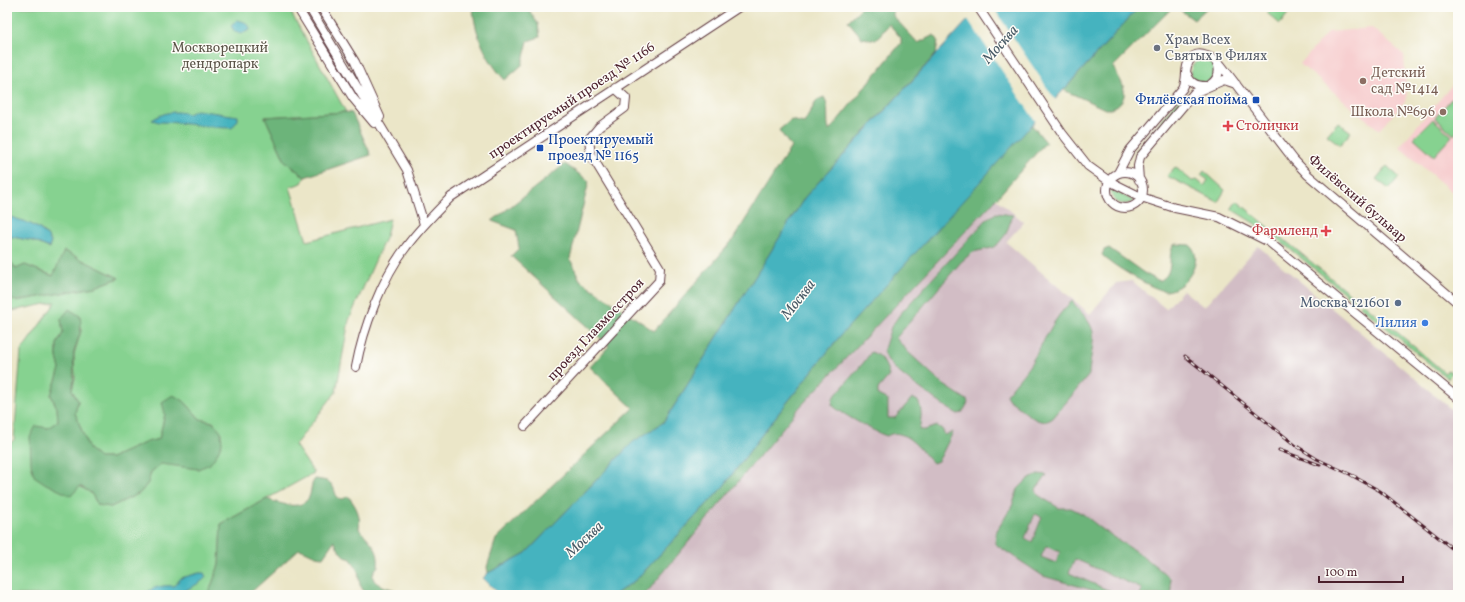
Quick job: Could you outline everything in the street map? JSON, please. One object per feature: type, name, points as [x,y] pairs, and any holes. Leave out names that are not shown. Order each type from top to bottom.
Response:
[{"type":"street","points":[[297,7],[353,98],[391,144]]},
{"type":"street","points":[[309,7],[407,170],[424,224],[391,270],[361,339],[356,367]]},
{"type":"street","points":[[322,7],[355,62],[391,144]]},
{"type":"street","name":"проектируемый проезд № 1166","points":[[424,224],[451,197],[739,7]]},
{"type":"street","points":[[978,7],[1080,158],[1109,181],[1141,197],[1167,206],[1219,217],[1269,242],[1458,398]]},
{"type":"street","points":[[1187,74],[1192,82],[1201,86],[1208,86],[1217,79],[1219,71],[1215,60],[1208,55],[1197,55],[1189,62],[1183,88],[1130,150],[1118,173],[1109,181],[1107,194],[1117,206],[1133,206],[1141,197],[1142,186],[1139,180],[1138,166],[1140,157],[1194,93],[1224,80],[1236,84]]},
{"type":"street","name":"Филёвский бульвар","points":[[1215,60],[1236,84],[1294,160],[1308,175],[1458,303]]},
{"type":"street","name":"проезд Главмосстроя","points":[[525,426],[659,281],[660,268],[591,155],[589,139],[599,127],[625,108],[626,98],[615,88]]},
{"type":"street","points":[[1118,173],[1130,173],[1139,180]]},
{"type":"shaded area","name":"Детский сад №1414","points":[[1372,28],[1404,55],[1407,99],[1379,130],[1300,64],[1328,32]]},
{"type":"shaded area","name":"Школа №696","points":[[1458,78],[1458,197],[1399,147]]},
{"type":"shaded area","points":[[996,199],[1024,222],[1006,242],[1090,314],[1116,283],[1132,281],[1166,309],[1183,290],[1204,307],[1258,246],[1458,415],[1458,595],[644,595],[799,408]]},
{"type":"green space","name":"Москворецкий дендропарк","points":[[7,7],[288,7],[346,112],[265,117],[285,161],[305,177],[302,183],[290,187],[307,241],[390,219],[386,236],[349,320],[336,392],[295,445],[314,473],[221,524],[219,565],[208,595],[7,595],[7,446],[14,440],[21,351],[56,302],[7,312],[7,298],[16,301],[95,287],[119,278],[64,251],[54,276],[25,265],[16,269],[7,256],[7,236],[33,241],[49,248],[51,242],[48,236],[38,228],[26,222],[7,216]],"holes":[[[61,319],[82,328],[74,354],[75,378],[72,390],[78,401],[75,413],[89,449],[99,458],[111,458],[147,442],[159,439],[165,414],[184,401],[200,419],[213,422],[221,431],[198,469],[161,463],[151,472],[148,483],[140,493],[111,507],[98,505],[91,493],[79,486],[36,427],[48,428],[58,421],[57,408],[51,395],[60,369],[57,357],[57,344],[63,333]]]},
{"type":"green space","points":[[473,7],[527,7],[538,24],[540,37],[528,41],[522,65],[505,80],[487,55],[479,37]]},
{"type":"green space","points":[[862,7],[893,7],[893,16],[918,43],[934,35],[938,40],[936,54],[805,197],[664,422],[633,442],[526,553],[488,573],[487,567],[496,539],[633,408],[590,367],[609,346],[511,256],[519,248],[516,230],[492,221],[565,164],[589,181],[570,259],[580,280],[654,331],[732,241],[791,147],[779,130],[791,120],[804,123],[817,100],[824,97],[827,105],[829,131],[901,43],[901,38],[889,24],[876,40],[862,38],[848,21]]},
{"type":"green space","points":[[1139,7],[1173,7],[1113,67],[1124,90],[1122,100],[1118,105],[1111,109],[1105,109],[1064,90]]},
{"type":"green space","points":[[1176,7],[1208,7],[1194,20]]},
{"type":"green space","points":[[1273,7],[1285,7],[1290,11],[1280,24],[1267,13]]},
{"type":"green space","points":[[1203,59],[1208,60],[1214,66],[1214,76],[1208,82],[1203,83],[1198,82],[1192,76],[1191,71],[1192,66],[1198,60]]},
{"type":"green space","points":[[1458,91],[1458,130],[1454,135],[1435,118]]},
{"type":"green space","points":[[1181,97],[1183,100],[1138,155],[1135,152]]},
{"type":"green space","points":[[346,112],[352,113],[371,155],[305,177],[285,161],[265,117]]},
{"type":"green space","points":[[1433,119],[1452,136],[1434,156],[1414,138]]},
{"type":"green space","points":[[1338,122],[1351,132],[1340,145],[1327,135]]},
{"type":"green space","points":[[1031,124],[1046,142],[996,199],[799,408],[648,591],[644,595],[614,595],[637,579],[723,487],[766,429],[840,336]]},
{"type":"green space","points":[[1387,166],[1399,177],[1389,189],[1376,179]]},
{"type":"green space","points":[[1175,167],[1192,181],[1197,180],[1204,186],[1208,180],[1201,175],[1204,171],[1225,190],[1218,202],[1167,176]]},
{"type":"green space","points":[[1110,189],[1134,201],[1126,204],[1118,202],[1111,194]]},
{"type":"green space","points":[[1237,201],[1354,297],[1356,294],[1353,300],[1270,233],[1231,209]]},
{"type":"green space","points":[[996,213],[1013,215],[1006,234],[998,244],[992,248],[973,252],[961,262],[896,338],[908,352],[944,385],[967,400],[968,403],[962,413],[958,414],[899,373],[886,358],[883,352],[891,327],[900,314],[986,220]]},
{"type":"green space","points":[[1175,244],[1190,245],[1196,258],[1191,273],[1186,280],[1180,286],[1166,291],[1152,287],[1102,255],[1104,250],[1109,248],[1144,273],[1159,281],[1168,273],[1171,252]]},
{"type":"green space","points":[[64,251],[119,278],[95,287],[16,301],[7,298],[7,256],[16,269],[25,265],[53,276]]},
{"type":"green space","points":[[1072,301],[1087,320],[1093,332],[1089,375],[1053,418],[1047,421],[1042,421],[1030,416],[1009,400],[1006,395],[1031,363],[1055,321]]},
{"type":"green space","points":[[1363,303],[1445,373],[1448,370],[1451,372],[1448,379],[1359,305]]},
{"type":"green space","points":[[69,309],[80,316],[81,322],[80,335],[74,352],[74,379],[72,390],[78,401],[75,413],[89,449],[99,458],[111,458],[147,442],[159,439],[165,414],[162,402],[173,395],[184,401],[200,419],[212,422],[221,431],[222,443],[210,464],[198,469],[161,464],[151,472],[148,483],[140,493],[111,507],[98,505],[91,493],[80,486],[71,496],[46,484],[34,476],[31,463],[30,437],[36,426],[48,428],[58,421],[57,408],[51,395],[60,369],[57,357],[57,344],[63,333],[61,319]]},
{"type":"green space","points":[[871,352],[875,353],[881,358],[888,372],[889,376],[878,389],[878,395],[888,400],[888,418],[895,418],[912,398],[918,401],[921,408],[919,430],[925,430],[937,426],[942,429],[945,435],[953,432],[938,461],[933,463],[912,441],[906,437],[900,434],[887,436],[882,434],[849,417],[832,405],[833,398]]},
{"type":"green space","points":[[1039,474],[1047,475],[1036,489],[1038,495],[1059,508],[1071,508],[1083,514],[1102,529],[1147,559],[1170,578],[1172,595],[1140,595],[1142,589],[1075,559],[1069,573],[1119,595],[1109,595],[1043,576],[995,544],[996,532],[1012,506],[1018,489],[1028,479]],"holes":[[[1035,514],[1042,517],[1032,542],[1025,538]],[[1046,546],[1060,552],[1056,563],[1041,557]]]},
{"type":"green space","points":[[315,479],[330,483],[337,498],[343,499],[348,496],[351,500],[359,516],[359,529],[376,550],[378,566],[374,571],[374,580],[380,585],[395,590],[395,595],[366,595],[360,585],[358,571],[351,559],[345,557],[340,552],[334,541],[323,557],[316,556],[299,549],[248,595],[208,595],[219,565],[221,524],[267,499],[290,505],[301,504],[309,497],[312,483]]},
{"type":"water","name":"Москва","points":[[980,7],[1139,7],[840,336],[766,429],[723,487],[637,579],[614,595],[500,595],[483,578],[488,573],[526,553],[633,442],[664,422],[805,197]]},
{"type":"water","points":[[237,20],[247,24],[250,30],[241,34],[235,32],[231,26]]},
{"type":"water","points":[[196,110],[238,116],[238,120],[232,128],[159,122],[152,120],[170,112],[188,114]]},
{"type":"water","points":[[7,216],[38,228],[48,236],[51,242],[49,248],[33,241],[7,236]]},
{"type":"water","points":[[204,573],[206,577],[181,595],[144,595],[150,590],[158,587],[174,586],[181,578]]},
{"type":"pier","points":[[977,7],[993,7],[1056,101],[1036,122],[967,18]]},
{"type":"railway","points":[[1185,356],[1295,445],[1317,459],[1356,477]]},
{"type":"railway","points":[[1279,450],[1320,465]]},
{"type":"railway","points":[[1351,475],[1380,491],[1458,553]]},
{"type":"place","name":"Храм Всех Святых в Филях","points":[[1157,48]]},
{"type":"place","name":"Детский сад №1414","points":[[1363,81]]},
{"type":"place","name":"Филёвская пойма","points":[[1256,100]]},
{"type":"place","name":"Школа №696","points":[[1443,112]]},
{"type":"place","name":"Столички","points":[[1228,126]]},
{"type":"place","name":"Проектируемый проезд № 1165","points":[[540,148]]},
{"type":"place","name":"Фармленд","points":[[1326,231]]},
{"type":"place","name":"Москва 121601","points":[[1398,303]]},
{"type":"place","name":"Лилия","points":[[1425,323]]}]
